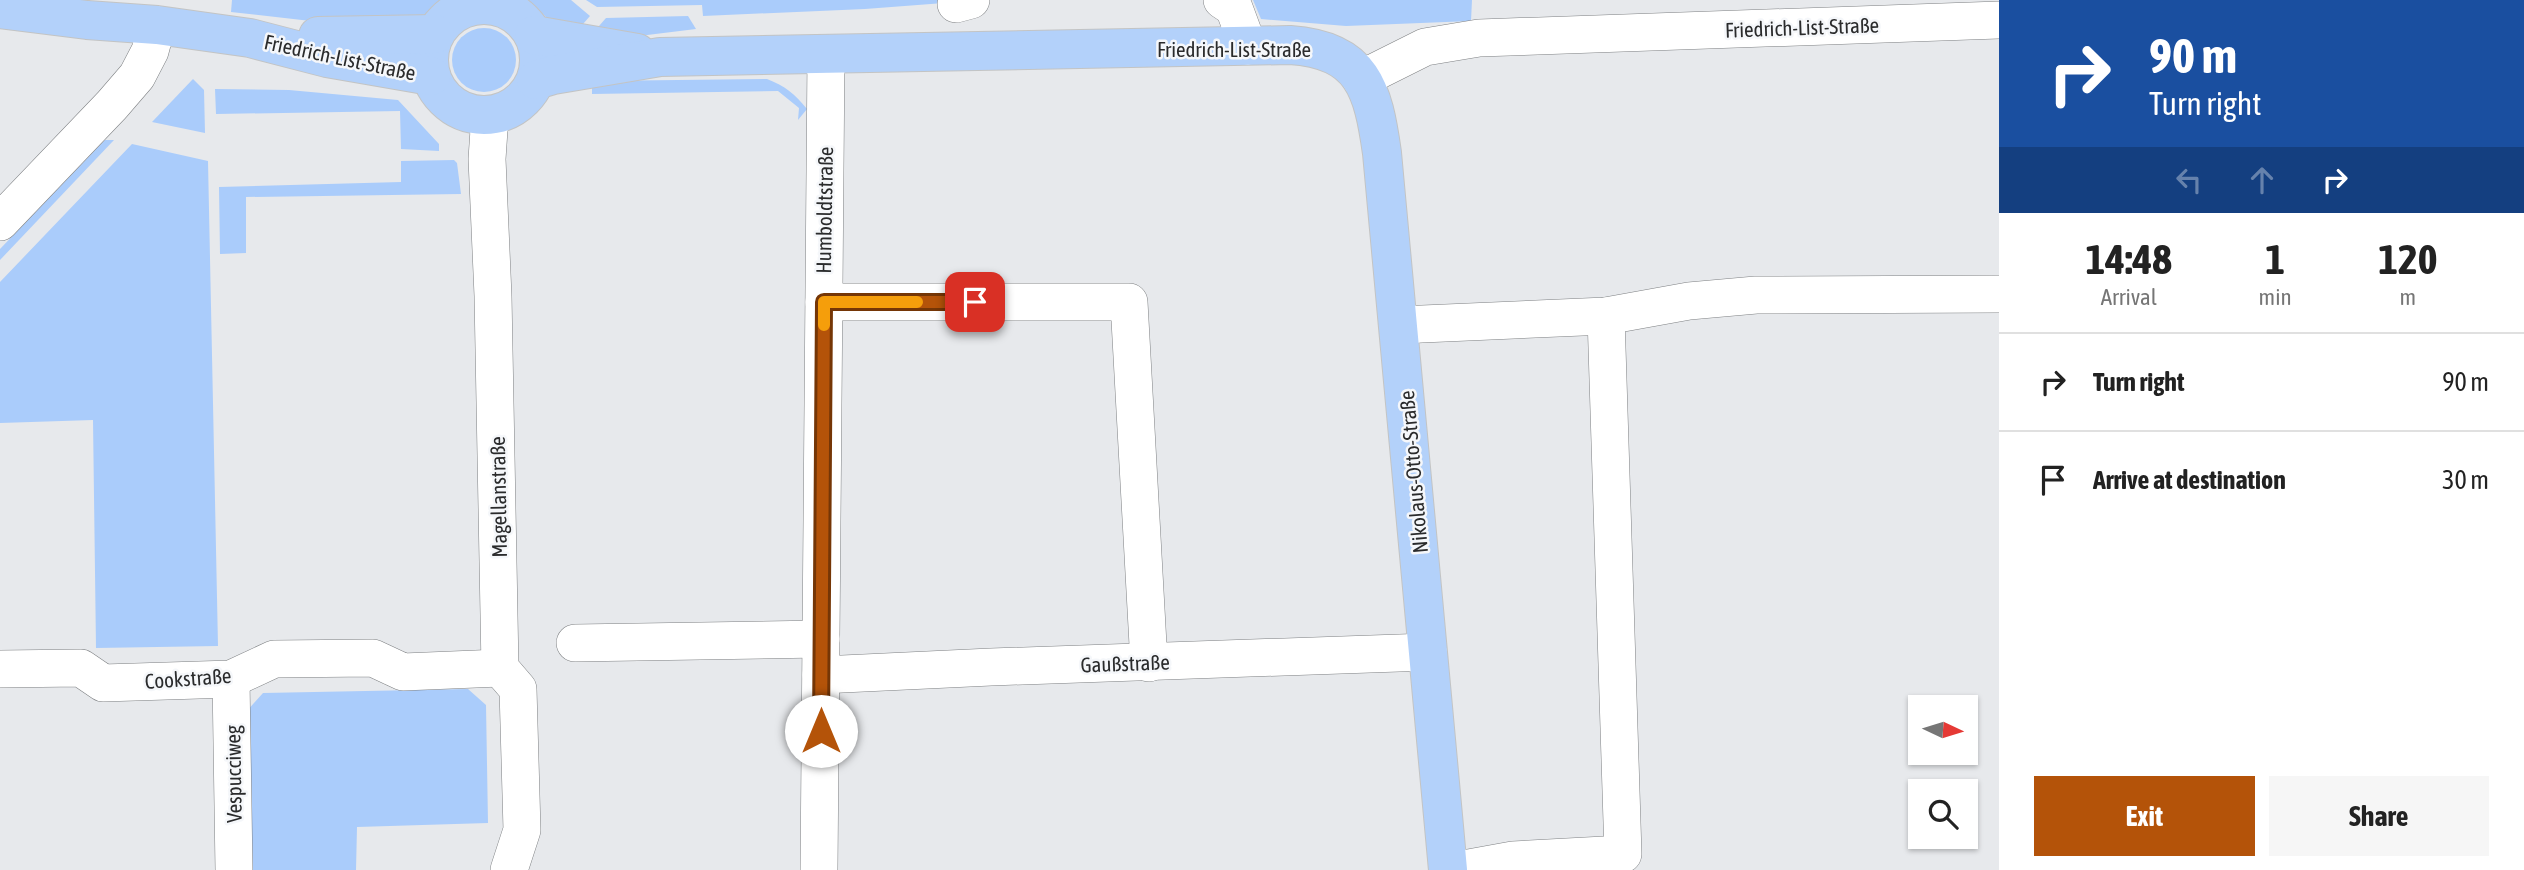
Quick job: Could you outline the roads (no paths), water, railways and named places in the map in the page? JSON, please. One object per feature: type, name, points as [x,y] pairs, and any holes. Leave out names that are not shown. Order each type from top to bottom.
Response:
[{"type":"main road","name":"Friedrich-List-Straße","points":[[490,115],[471,114],[453,106],[439,93],[431,76],[429,55],[435,34],[444,21],[471,6],[487,4],[506,9],[522,20],[534,35],[660,57]]},
{"type":"main road","name":"Friedrich-List-Straße","points":[[0,9],[157,25],[250,38],[327,58],[431,76]]},
{"type":"main road","name":"Friedrich-List-Straße","points":[[250,38],[435,34]]},
{"type":"main road","points":[[490,115],[509,109],[525,97],[536,80],[539,58],[534,35]]},
{"type":"main road","name":"Friedrich-List-Straße","points":[[536,80],[660,57],[1290,45],[1324,50],[1350,65],[1361,79]]},
{"type":"main road","name":"Nikolaus-Otto-Straße","points":[[1361,79],[1371,95],[1376,112],[1399,325],[1448,870]]},
{"type":"street","points":[[1222,0],[1234,8],[1248,46]]},
{"type":"street","name":"Friedrich-List-Straße","points":[[1361,79],[1425,47],[1479,38],[1999,20]]},
{"type":"street","points":[[0,222],[113,105],[137,75],[150,51],[157,25]]},
{"type":"street","name":"Humboldtstraße","points":[[820,870],[826,55]]},
{"type":"street","name":"Magellanstraße","points":[[490,115],[487,159],[494,308],[500,668]]},
{"type":"street","points":[[1399,325],[1606,316],[1689,301],[1756,295],[1999,294]]},
{"type":"street","points":[[824,302],[1129,302],[1149,663]]},
{"type":"street","points":[[1458,870],[1513,860],[1623,854],[1606,316]]},
{"type":"street","points":[[575,643],[821,639]]},
{"type":"street","name":"Gaußstraße","points":[[821,675],[1428,652]]},
{"type":"street","name":"Cookstraße","points":[[0,669],[81,668],[103,683],[231,679],[274,659],[373,658],[404,672],[500,668]]},
{"type":"street","points":[[500,668],[518,689],[522,830],[509,870]]},
{"type":"street","name":"Vespucciweg","points":[[231,679],[234,870]]}]
